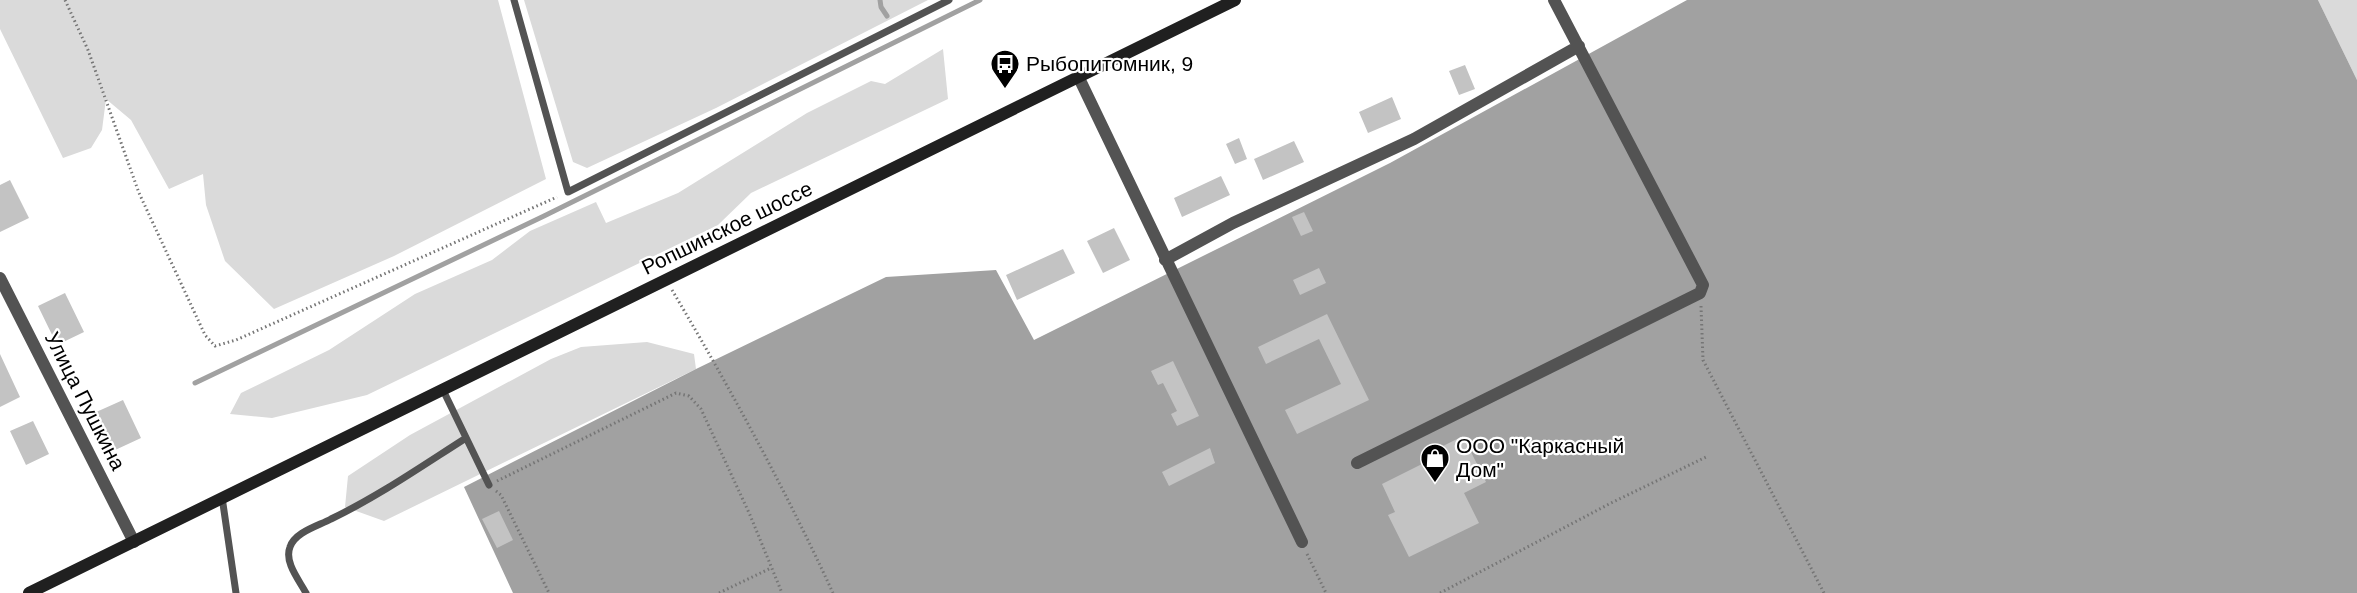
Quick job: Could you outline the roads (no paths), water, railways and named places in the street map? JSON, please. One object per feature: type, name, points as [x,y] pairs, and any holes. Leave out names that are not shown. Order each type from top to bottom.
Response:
[{"type":"main road","name":"Ропшинское шоссе","points":[[29,593],[1235,0]]},
{"type":"street","points":[[1357,463],[1700,292],[1703,285],[1554,0]]},
{"type":"street","points":[[1165,260],[1233,223],[1414,139],[1579,46]]},
{"type":"street","points":[[1078,78],[1302,542]]},
{"type":"street","name":"Улица Пушкина","points":[[0,278],[134,542]]},
{"type":"lane","points":[[514,0],[568,192],[949,0]]},
{"type":"lane","points":[[443,390],[489,485]]},
{"type":"lane","points":[[306,593],[288,559],[292,541],[303,533],[364,503],[466,438]]},
{"type":"lane","points":[[222,497],[236,593]]},
{"type":"waterway","points":[[880,0],[881,7],[887,16]]},
{"type":"waterway","points":[[195,383],[544,216],[980,0]]},
{"type":"place","name":"Рыбопитомник, 9","points":[[1005,90]]},
{"type":"place","name":"ООО \"Каркасный Дом\"","points":[[1435,484]]}]
